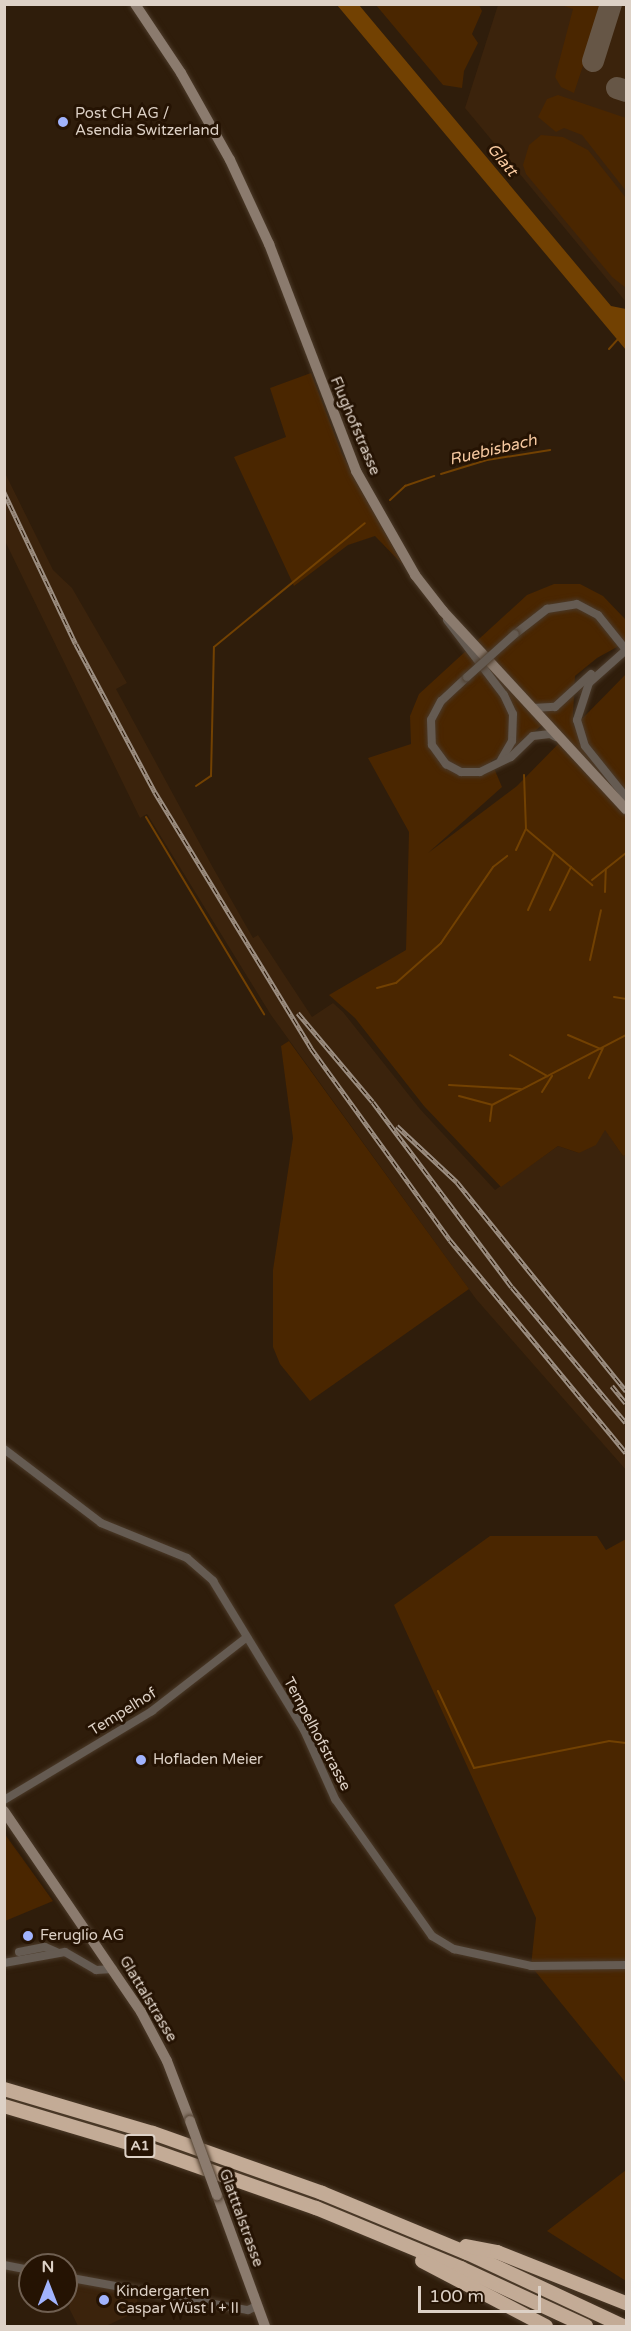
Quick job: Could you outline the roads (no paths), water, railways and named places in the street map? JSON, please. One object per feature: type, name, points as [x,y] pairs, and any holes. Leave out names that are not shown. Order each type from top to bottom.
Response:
[{"type":"highway","name":"A1","points":[[4,2089],[227,2158],[434,2239],[623,2326]]},
{"type":"highway","name":"A1","points":[[4,2106],[191,2163],[386,2236],[586,2326]]},
{"type":"highway","points":[[386,2236],[420,2260],[546,2326]]},
{"type":"highway","points":[[434,2239],[496,2253],[627,2303]]},
{"type":"main road","name":"Flughofstrasse","points":[[135,4],[181,73],[230,159],[269,244],[356,471],[415,575],[443,611],[627,809]]},
{"type":"main road","name":"Glattalstrasse","points":[[4,1811],[113,1969],[157,2041],[190,2121]]},
{"type":"main road","name":"Glatttalstrasse","points":[[190,2121],[265,2326]]},
{"type":"street","points":[[564,742],[550,734],[540,733],[498,764],[480,772],[461,772],[446,764],[432,745],[430,727],[437,707],[515,634],[547,609],[577,604],[598,615],[626,650]]},
{"type":"street","points":[[443,611],[454,632],[504,695],[513,714],[512,741],[498,764]]},
{"type":"street","points":[[532,708],[555,707],[599,667],[626,650]]},
{"type":"street","points":[[626,650],[589,683],[577,720],[585,746],[627,797]]},
{"type":"street","name":"Tempelhofstrasse","points":[[4,1449],[101,1523],[187,1558],[202,1570],[247,1637],[304,1730],[335,1798],[432,1936],[454,1949],[531,1966],[627,1965]]},
{"type":"street","name":"Tempelhof","points":[[4,1800],[152,1711],[247,1637]]},
{"type":"street","points":[[19,1952],[45,1947],[73,1955],[96,1970],[113,1969]]},
{"type":"street","points":[[4,1963],[57,1952]]},
{"type":"street","points":[[78,2279],[248,2310],[257,2306]]},
{"type":"waterway","name":"Ruebisbach","points":[[609,349],[619,338]]},
{"type":"waterway","name":"Ruebisbach","points":[[441,474],[487,460],[550,450]]},
{"type":"waterway","name":"Ruebisbach","points":[[390,500],[405,486],[434,476]]},
{"type":"waterway","points":[[196,786],[211,776],[214,647],[365,523]]},
{"type":"waterway","points":[[516,850],[526,829],[524,775]]},
{"type":"waterway","points":[[146,817],[264,1014]]},
{"type":"waterway","points":[[526,829],[592,885]]},
{"type":"waterway","points":[[528,910],[554,853]]},
{"type":"waterway","points":[[592,880],[626,853]]},
{"type":"waterway","points":[[377,988],[396,983],[441,943],[493,867],[507,856]]},
{"type":"waterway","points":[[550,910],[571,867]]},
{"type":"waterway","points":[[605,892],[606,869]]},
{"type":"waterway","points":[[590,960],[601,910]]},
{"type":"waterway","points":[[614,997],[626,999]]},
{"type":"waterway","points":[[568,1035],[601,1049]]},
{"type":"waterway","points":[[459,1096],[492,1105],[626,1035]]},
{"type":"waterway","points":[[589,1078],[603,1048]]},
{"type":"waterway","points":[[510,1055],[547,1076]]},
{"type":"waterway","points":[[542,1092],[552,1076]]},
{"type":"waterway","points":[[449,1085],[521,1089]]},
{"type":"waterway","points":[[490,1121],[492,1105]]},
{"type":"waterway","points":[[438,1691],[474,1768],[609,1741],[626,1743]]},
{"type":"railway","points":[[4,492],[76,644],[155,792],[311,1048],[450,1240],[626,1453]]},
{"type":"railway","points":[[298,1013],[373,1102],[512,1287],[626,1423]]},
{"type":"railway","points":[[397,1126],[457,1182],[626,1391]]},
{"type":"railway","points":[[612,1386],[626,1403]]},
{"type":"place","name":"Post CH AG / Asendia Switzerland","points":[[63,122]]},
{"type":"place","name":"Hofladen Meier","points":[[141,1760]]},
{"type":"place","name":"Feruglio AG","points":[[28,1936]]},
{"type":"place","name":"Kindergarten Caspar Wüst I + II","points":[[104,2300]]},
{"type":"water label","name":"Glatt","points":[[502,160]]}]
